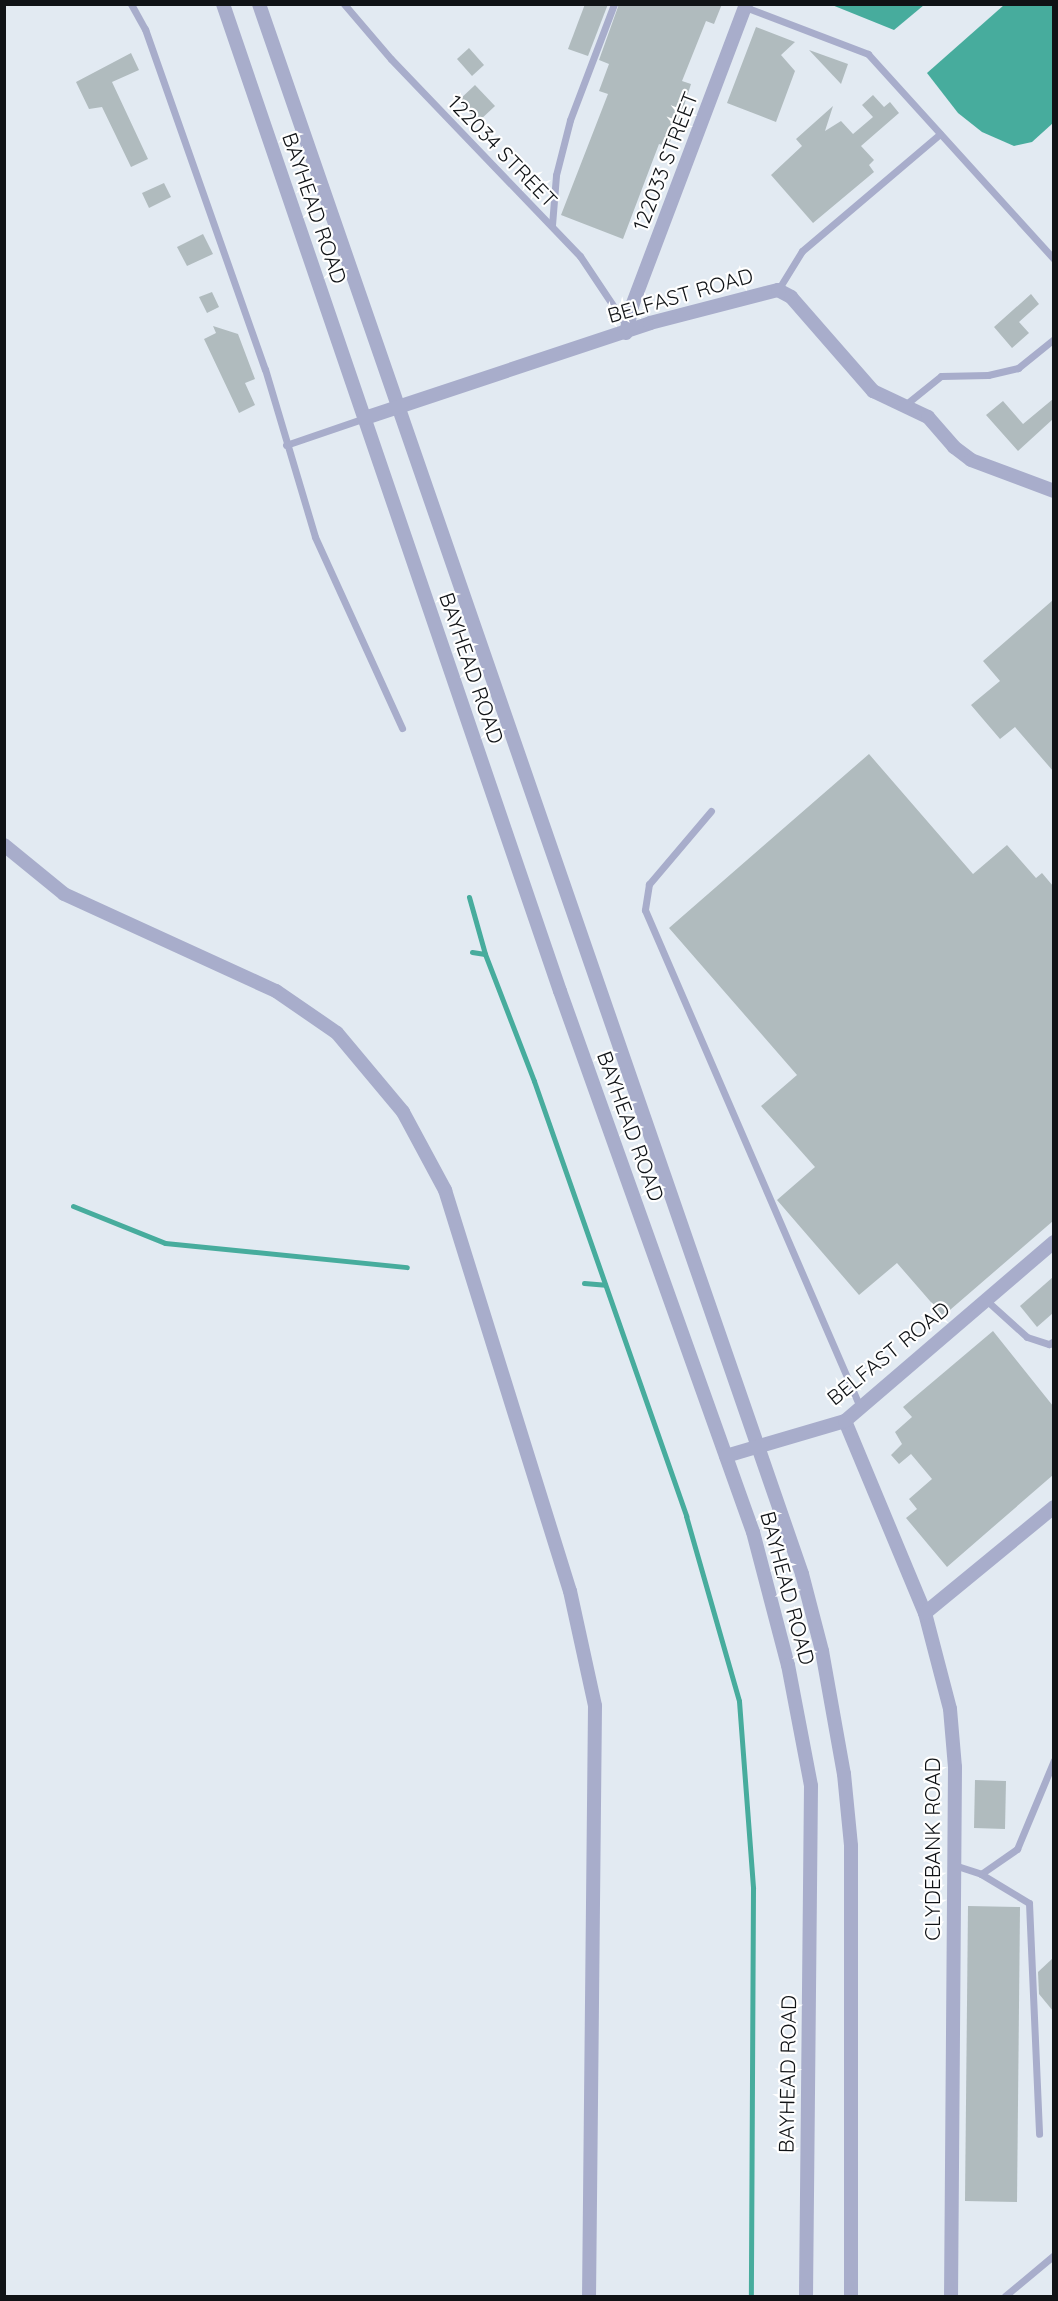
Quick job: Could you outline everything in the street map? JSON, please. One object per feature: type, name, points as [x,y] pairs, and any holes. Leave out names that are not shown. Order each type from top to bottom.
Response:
[{"type":"street","name":"BAYHEAD ROAD","points":[[223,4],[560,991],[753,1532],[788,1665],[811,1786],[806,2296]]},
{"type":"street","name":"BAYHEAD ROAD","points":[[259,4],[802,1574],[822,1652],[844,1774],[851,1846],[854,1972],[851,2296]]},
{"type":"street","name":"122033 STREET","points":[[626,330],[746,6]]},
{"type":"street","name":"BELFAST ROAD","points":[[365,418],[626,330],[778,290],[791,297],[873,391],[928,417],[954,447],[971,460],[1053,491]]},
{"type":"street","points":[[4,845],[64,894],[276,991],[337,1033],[403,1112],[446,1190],[570,1591],[595,1706],[589,2296]]},
{"type":"street","name":"BELFAST ROAD","points":[[726,1456],[845,1421],[1053,1242]]},
{"type":"street","name":"CLYDEBANK ROAD","points":[[845,1421],[925,1613],[950,1709],[955,1767],[951,2296]]},
{"type":"street","points":[[925,1613],[1053,1507]]},
{"type":"lane","points":[[130,4],[145,29],[216,228],[265,369],[286,445],[330,575],[402,728]]},
{"type":"lane","name":"122034 STREET","points":[[344,4],[391,59],[552,225],[597,277],[626,330]]},
{"type":"lane","points":[[552,225],[556,175],[567,131],[614,4]]},
{"type":"lane","points":[[746,6],[868,54],[1053,259]]},
{"type":"lane","points":[[778,290],[802,251],[940,134]]},
{"type":"lane","points":[[905,405],[941,376],[988,375],[1018,368],[1053,339]]},
{"type":"lane","points":[[286,445],[365,418]]},
{"type":"lane","points":[[711,812],[649,884],[645,910],[860,1407]]},
{"type":"lane","points":[[986,1300],[1027,1337],[1049,1344],[1053,1341]]},
{"type":"lane","points":[[981,1874],[1017,1849],[1053,1760]]},
{"type":"lane","points":[[954,1865],[981,1874],[1029,1904],[1039,2134]]},
{"type":"lane","points":[[1005,2296],[1053,2255]]},
{"type":"shaded area","points":[[832,5],[924,5],[894,30]]},
{"type":"shaded area","points":[[1004,5],[1053,5],[1053,123],[1032,142],[1014,146],[982,132],[958,113],[927,73]]},
{"type":"building","points":[[585,4],[608,4],[588,56],[568,49]]},
{"type":"building","points":[[619,4],[722,4],[714,24],[706,21],[682,81],[691,84],[682,112],[668,147],[659,144],[623,239],[561,215],[608,94],[599,91],[609,64],[599,60]]},
{"type":"building","points":[[756,27],[795,42],[781,55],[795,71],[776,122],[727,103]]},
{"type":"building","points":[[469,48],[484,65],[472,76],[457,59]]},
{"type":"building","points":[[809,50],[848,64],[841,84]]},
{"type":"building","points":[[131,53],[139,70],[112,82],[148,159],[131,167],[102,107],[89,109],[76,82]]},
{"type":"building","points":[[475,85],[495,106],[478,122],[458,101]]},
{"type":"building","points":[[873,95],[884,107],[890,102],[899,113],[861,146],[874,160],[869,165],[874,172],[813,223],[771,175],[802,146],[796,139],[833,106],[825,131],[841,121],[853,134],[873,117],[862,105]]},
{"type":"building","points":[[164,183],[171,197],[149,208],[142,193]]},
{"type":"building","points":[[203,234],[213,254],[187,266],[177,247]]},
{"type":"building","points":[[212,292],[219,307],[207,313],[199,297]]},
{"type":"building","points":[[1031,294],[1039,304],[1019,322],[1029,333],[1012,348],[994,327]]},
{"type":"building","points":[[213,326],[238,334],[255,379],[245,383],[255,405],[239,413],[204,339],[216,333]]},
{"type":"building","points":[[1053,399],[1053,419],[1018,451],[986,415],[1003,401],[1023,424]]},
{"type":"building","points":[[1053,600],[1053,771],[1015,727],[1000,739],[971,705],[1000,681],[983,661]]},
{"type":"building","points":[[869,754],[973,874],[1007,845],[1036,878],[1042,873],[1053,886],[1053,1221],[943,1316],[897,1263],[859,1295],[777,1200],[815,1167],[761,1106],[797,1075],[669,928]]},
{"type":"building","points":[[1053,1277],[1053,1313],[1037,1327],[1020,1306]]},
{"type":"building","points":[[993,1331],[1053,1406],[1053,1475],[947,1567],[906,1518],[917,1509],[909,1499],[932,1479],[911,1454],[899,1464],[891,1455],[902,1444],[895,1432],[912,1417],[903,1407]]},
{"type":"building","points":[[975,1780],[1006,1781],[1005,1829],[974,1828]]},
{"type":"building","points":[[968,1906],[1020,1907],[1017,2202],[965,2201]]},
{"type":"building","points":[[1053,1958],[1053,2011],[1039,1994],[1038,1972]]},
{"type":"waterway","points":[[469,897],[485,954],[534,1081],[686,1516],[739,1701],[753,1888],[751,2296]]},
{"type":"waterway","points":[[472,952],[485,954]]},
{"type":"waterway","points":[[73,1206],[165,1243],[407,1267]]},
{"type":"waterway","points":[[584,1283],[605,1285]]}]
